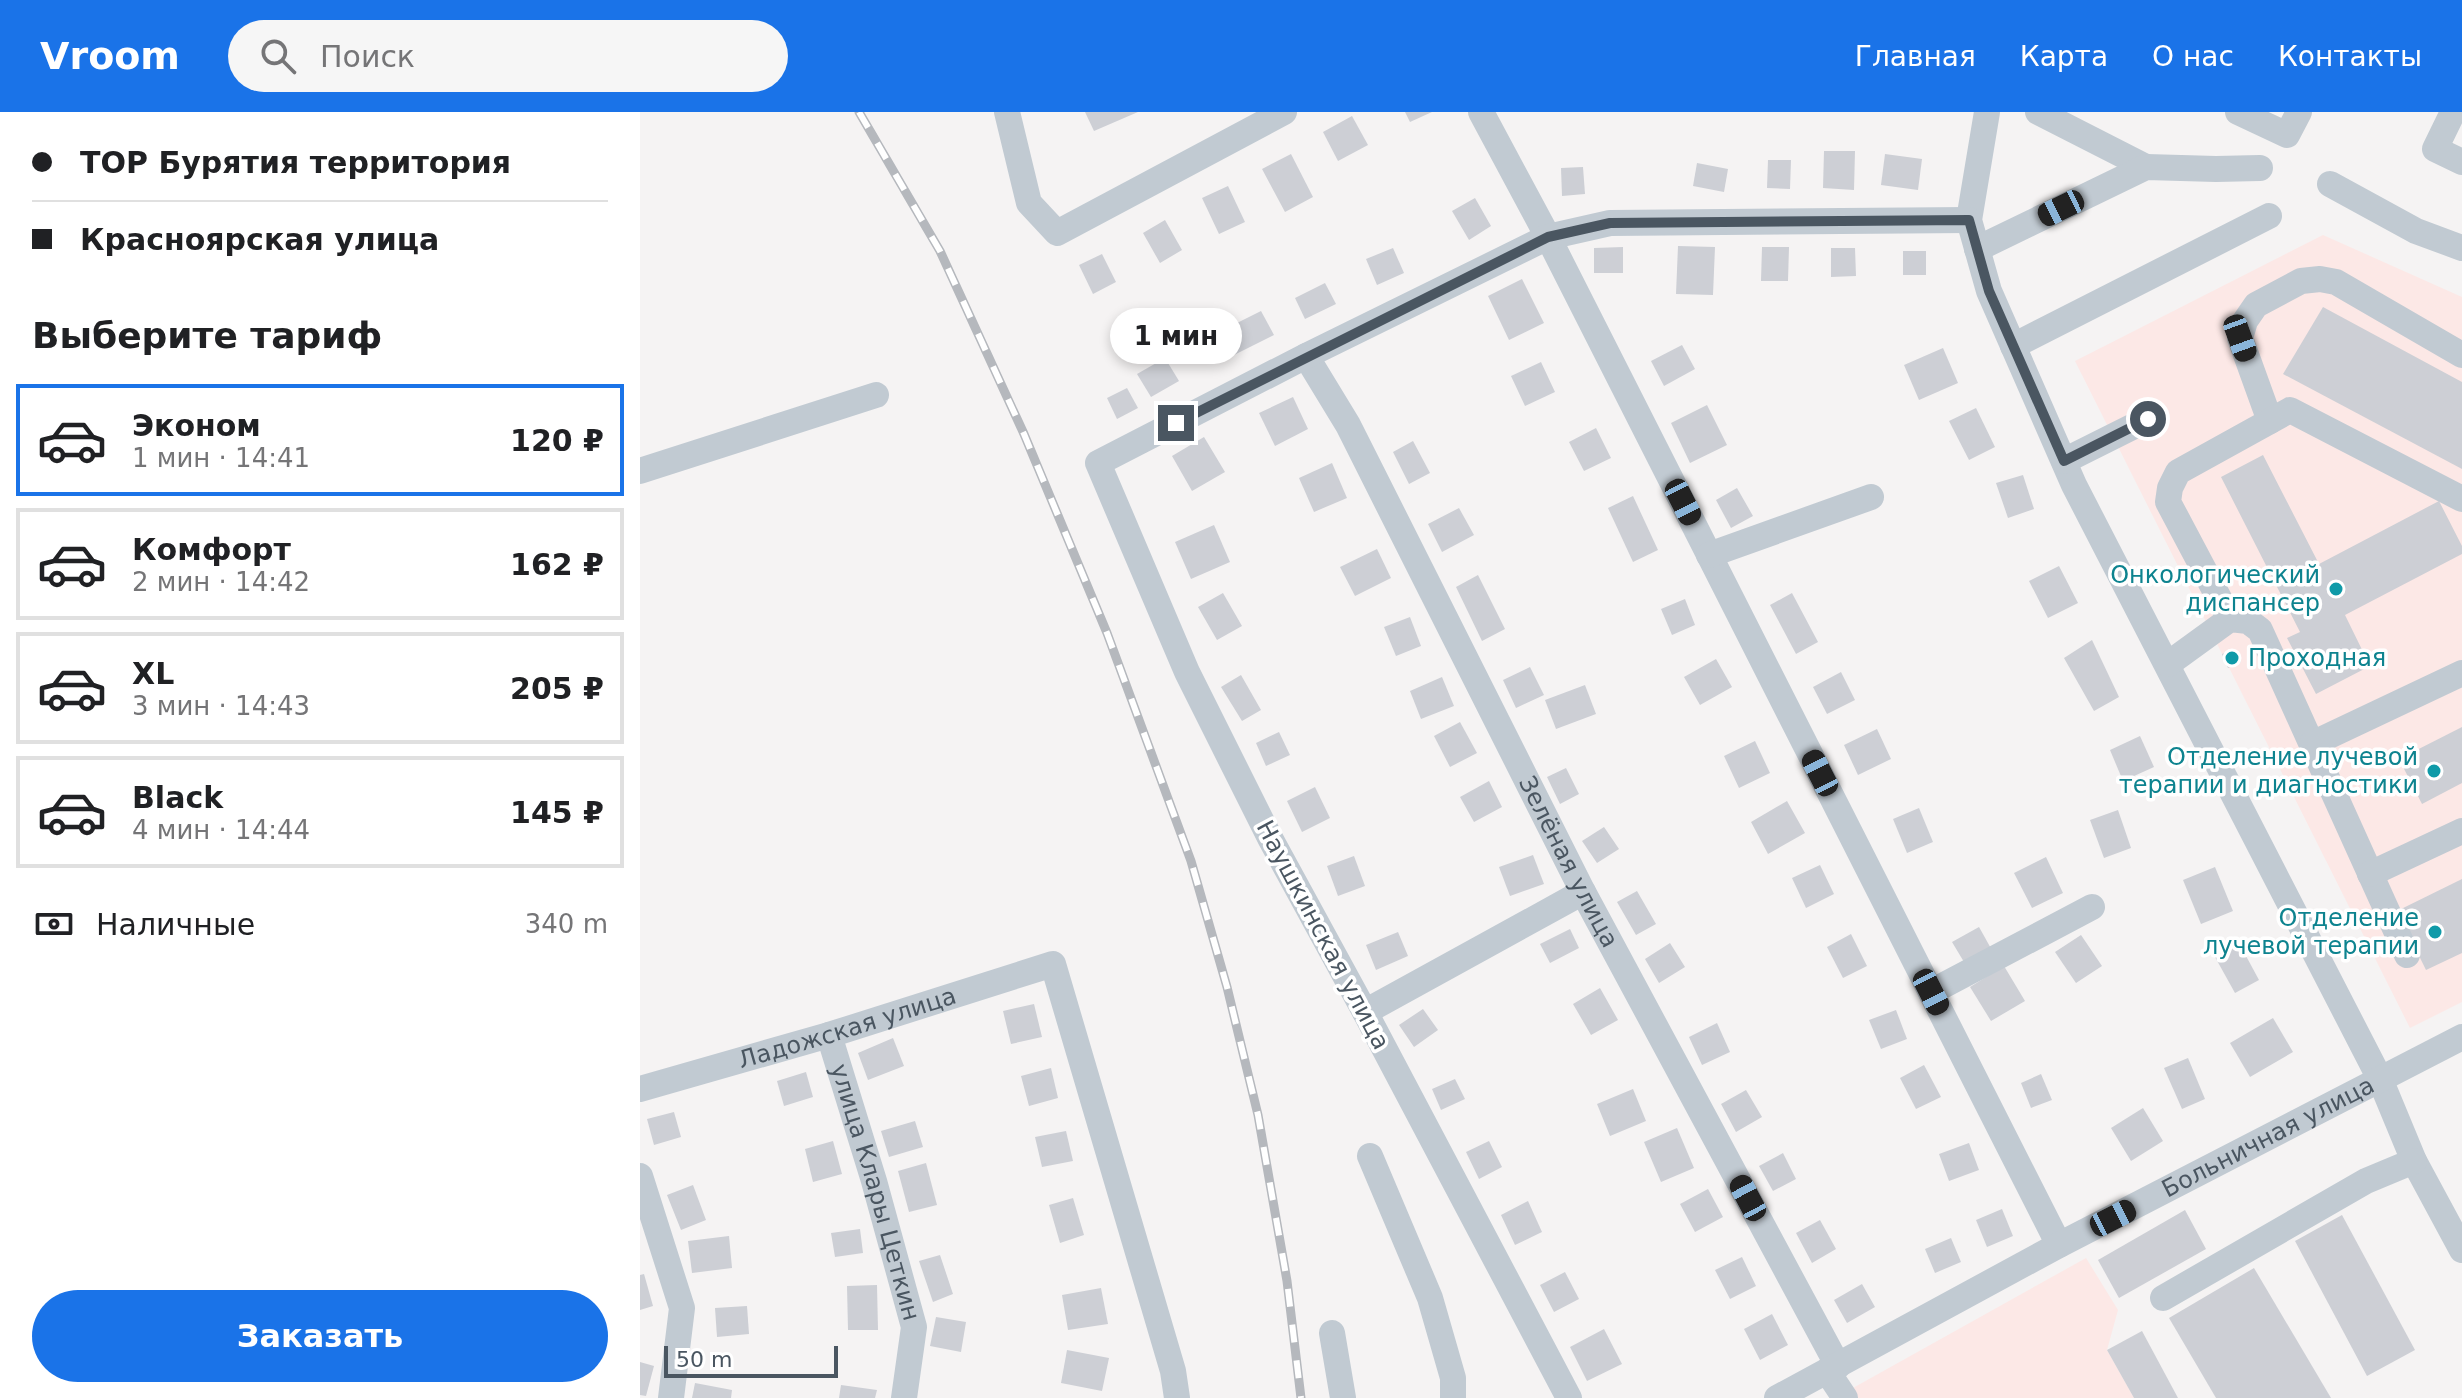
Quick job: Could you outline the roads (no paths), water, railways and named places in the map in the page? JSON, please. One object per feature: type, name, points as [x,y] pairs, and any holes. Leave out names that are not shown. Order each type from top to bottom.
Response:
[{"type":"street","points":[[1007,112],[1029,203],[1057,233],[1284,112]]},
{"type":"street","points":[[1481,112],[1548,237],[2059,1245]]},
{"type":"street","points":[[1987,112],[1969,220],[1989,291],[2064,461],[2380,1079],[2414,1161],[2462,1250]]},
{"type":"street","points":[[2038,112],[2146,167]]},
{"type":"street","points":[[2238,112],[2287,135],[2299,112]]},
{"type":"street","points":[[2453,112],[2435,149],[2462,162]]},
{"type":"street","points":[[1977,249],[2146,167],[2260,168]]},
{"type":"street","points":[[2330,184],[2416,231],[2462,248]]},
{"type":"street","points":[[2013,346],[2269,216]]},
{"type":"street","points":[[1306,356],[1548,237],[1610,223],[1969,220]]},
{"type":"street","points":[[2270,421],[2240,338],[2245,321],[2256,305],[2301,281],[2320,279],[2336,282],[2462,355]]},
{"type":"street","name":"Наушкинская улица","points":[[1306,356],[1098,463],[1194,686],[1270,838],[1569,1398]]},
{"type":"street","name":"Зелёная улица","points":[[1306,356],[1348,425],[1583,892],[1845,1398]]},
{"type":"street","points":[[640,471],[876,395]]},
{"type":"street","points":[[2230,619],[2168,502],[2170,488],[2178,472],[2290,410],[2462,499]]},
{"type":"street","points":[[2064,461],[2148,419]]},
{"type":"street","points":[[1709,555],[1871,497]]},
{"type":"street","points":[[2168,664],[2230,619],[2248,621],[2260,630],[2407,955]]},
{"type":"street","points":[[2312,744],[2462,673]]},
{"type":"street","points":[[2370,874],[2462,831]]},
{"type":"street","points":[[1365,1012],[1583,892]]},
{"type":"street","points":[[1931,992],[2092,907]]},
{"type":"street","name":"Ладожская улица","points":[[640,1089],[829,1035],[1053,964],[1173,1371],[1177,1398]]},
{"type":"street","name":"улица Клары Цеткин","points":[[829,1035],[874,1181],[914,1327],[904,1398]]},
{"type":"street","name":"Больничная улица","points":[[1777,1398],[2059,1245],[2462,1037]]},
{"type":"street","points":[[1370,1156],[1430,1298],[1453,1378],[1453,1398]]},
{"type":"street","points":[[2163,1298],[2366,1181],[2414,1161]]},
{"type":"street","points":[[640,1176],[682,1308],[671,1398]]},
{"type":"street","points":[[1332,1333],[1343,1398]]},
{"type":"railway","points":[[859,112],[940,251],[1024,434],[1107,633],[1191,861],[1227,987],[1258,1115],[1287,1281],[1301,1398]]},
{"type":"place","name":"Онкологический диспансер","points":[[2336,589]]},
{"type":"place","name":"Проходная","points":[[2232,658]]},
{"type":"place","name":"Отделение лучевой терапии и диагностики","points":[[2434,771]]},
{"type":"place","name":"Отделение лучевой терапии","points":[[2435,932]]}]
